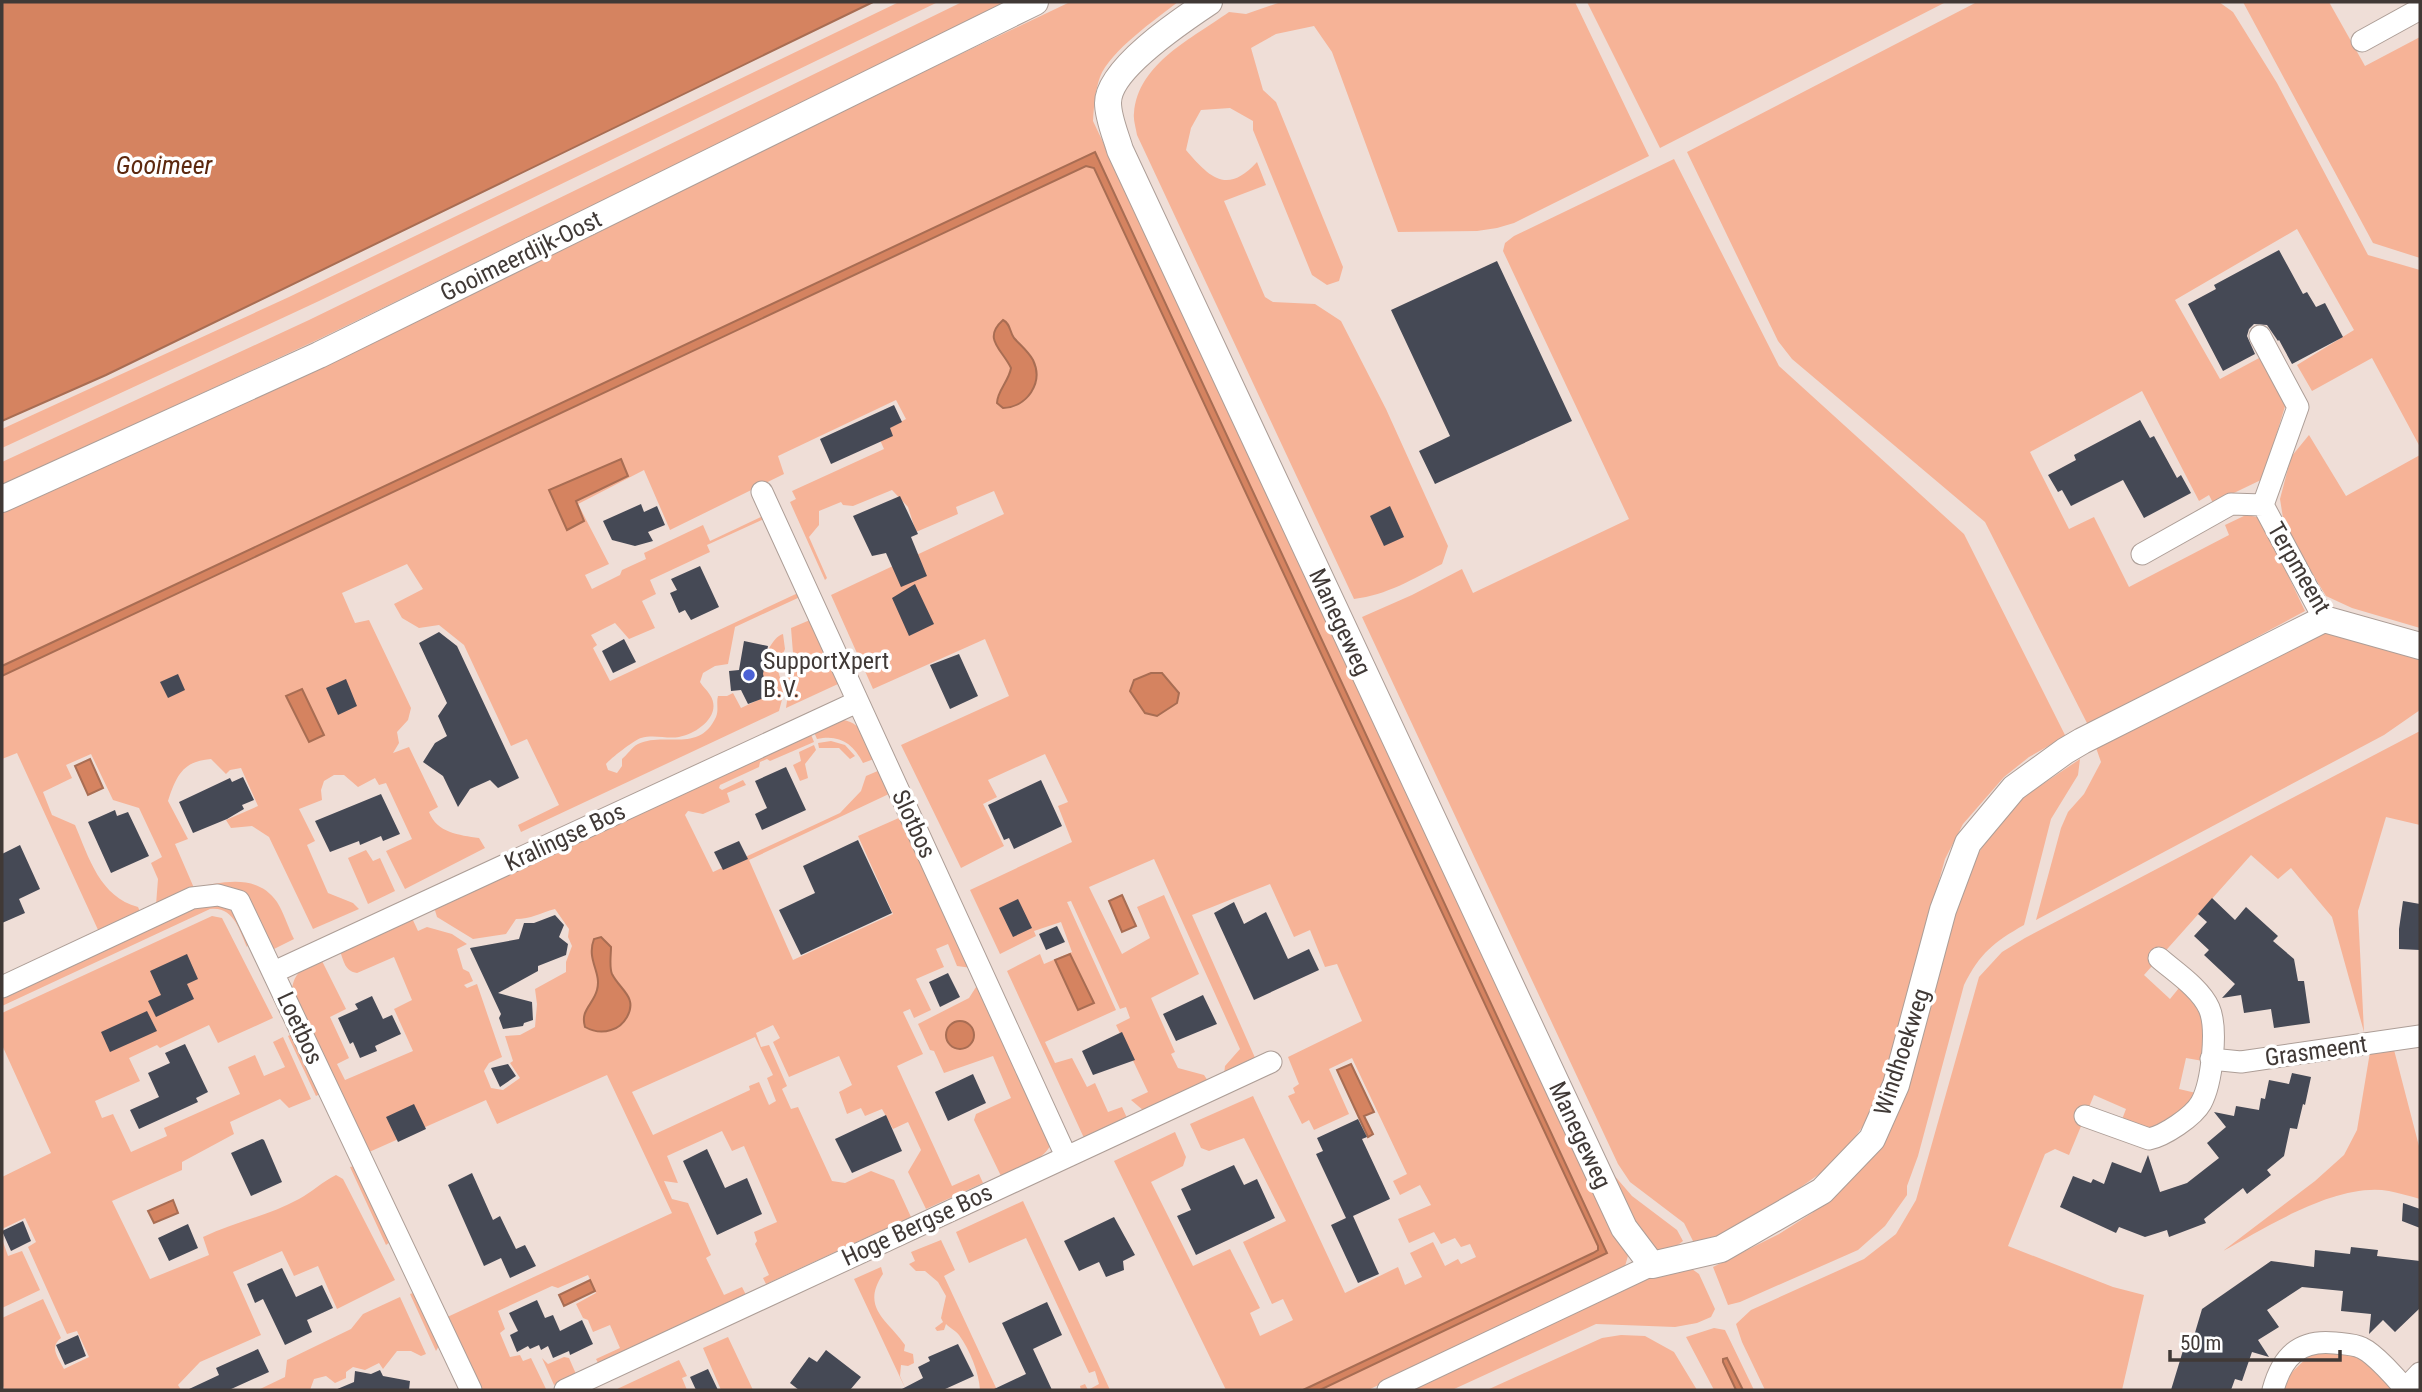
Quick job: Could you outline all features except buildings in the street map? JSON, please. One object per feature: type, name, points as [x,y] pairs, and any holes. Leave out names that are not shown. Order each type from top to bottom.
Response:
[{"type":"street","name":"Gooimeerdijk-Oost","points":[[2,499],[319,355],[1035,2]]},
{"type":"street","name":"Manegeweg","points":[[1209,2],[1171,28],[1122,70],[1107,102],[1120,150],[1624,1228],[1652,1265]]},
{"type":"street","points":[[2362,41],[2420,9]]},
{"type":"street","name":"Terpmeent","points":[[2260,336],[2298,407],[2263,506],[2324,619],[2420,646]]},
{"type":"street","name":"Slotbos","points":[[762,492],[1066,1156]]},
{"type":"street","name":"Terpmeent","points":[[2142,554],[2231,505],[2263,506]]},
{"type":"street","name":"Windhoekweg","points":[[1388,1390],[1652,1265],[1721,1249],[1822,1191],[1872,1139],[1896,1085],[1943,910],[1968,843],[2014,788],[2065,751],[2324,619]]},
{"type":"street","name":"Kralingse Bos","points":[[274,972],[857,702]]},
{"type":"street","name":"Loetbos","points":[[2,988],[192,898],[218,895],[239,901],[471,1390]]},
{"type":"street","points":[[2085,1116],[2145,1139],[2161,1135],[2201,1103],[2215,1036],[2207,1004],[2159,958]]},
{"type":"street","name":"Grasmeent","points":[[2211,1059],[2241,1062],[2420,1036]]},
{"type":"street","name":"Hoge Bergse Bos","points":[[565,1390],[1271,1062]]},
{"type":"street","points":[[2273,1390],[2278,1372],[2290,1356],[2309,1343],[2352,1345],[2365,1349],[2405,1389],[2420,1373]]},
{"type":"shaded area","points":[[899,2],[938,2],[319,301],[2,448],[2,429],[289,297]]},
{"type":"shaded area","points":[[962,2],[1010,2],[317,340],[2,486],[2,462],[309,320]]},
{"type":"shaded area","points":[[1070,2],[1178,2],[1134,36],[1105,67],[1097,88],[1093,121],[1629,1252],[1624,1270],[1368,1390],[1320,1390],[1607,1253],[1095,152],[2,666],[2,511]]},
{"type":"shaded area","points":[[1281,2],[1575,2],[1649,156],[1514,223],[1477,231],[1398,232],[1332,52],[1314,26],[1276,34],[1251,48],[1263,90],[1276,102],[1343,267],[1339,281],[1327,285],[1312,275],[1253,130],[1253,121],[1230,108],[1201,110],[1191,128],[1186,150],[1203,168],[1219,179],[1237,178],[1257,162],[1266,185],[1224,201],[1265,297],[1273,302],[1315,304],[1341,321],[1386,409],[1448,546],[1442,564],[1389,590],[1354,599],[1137,135],[1134,121],[1138,95],[1145,80],[1156,66],[1184,42],[1229,12],[1246,14]]},
{"type":"shaded area","points":[[1587,2],[1946,2],[1660,148]]},
{"type":"shaded area","points":[[1977,2],[2219,2],[2233,12],[2277,83],[2368,255],[2420,270],[2420,447],[2372,358],[2312,391],[2297,365],[2354,330],[2297,229],[2175,300],[2220,379],[2261,357],[2286,403],[2263,479],[2213,503],[2209,495],[2199,501],[2142,391],[2030,452],[2069,529],[2094,517],[2129,587],[2229,535],[2225,525],[2246,515],[2257,517],[2265,527],[2305,611],[2089,727],[1985,522],[1792,359],[1778,341],[1687,152]]},
{"type":"shaded area","points":[[2243,2],[2329,2],[2365,66],[2420,37],[2420,258],[2373,243]]},
{"type":"shaded area","points":[[1674,159],[1779,366],[1964,534],[2068,741],[2052,744],[2029,757],[2004,777],[1963,824],[1945,859],[1882,1089],[1863,1126],[1838,1161],[1730,1233],[1695,1245],[1684,1223],[1630,1182],[1618,1164],[1362,617],[1462,569],[1473,593],[1629,519],[1503,251],[1505,243],[1514,236]]},
{"type":"shaded area","points":[[1087,166],[1094,168],[1598,1250],[1303,1390],[1226,1390],[1114,1161],[1175,1132],[1186,1157],[1183,1166],[1151,1182],[1193,1266],[1230,1249],[1260,1308],[1250,1313],[1260,1336],[1293,1320],[1283,1299],[1272,1304],[1243,1242],[1286,1221],[1244,1138],[1209,1151],[1201,1148],[1190,1124],[1253,1096],[1345,1293],[1398,1267],[1405,1285],[1422,1277],[1410,1253],[1433,1242],[1445,1266],[1458,1259],[1461,1264],[1476,1257],[1470,1244],[1461,1247],[1455,1238],[1441,1244],[1434,1232],[1409,1243],[1398,1219],[1431,1205],[1420,1185],[1400,1195],[1393,1181],[1407,1174],[1352,1058],[1329,1069],[1349,1114],[1314,1130],[1309,1120],[1302,1124],[1288,1096],[1295,1093],[1293,1088],[1299,1084],[1288,1057],[1362,1021],[1337,964],[1325,967],[1310,930],[1294,937],[1270,884],[1192,915],[1256,1060],[1224,1075],[1225,1066],[1240,1049],[1154,859],[1089,887],[1122,954],[1150,938],[1137,907],[1164,895],[1199,974],[1151,998],[1175,1052],[1171,1054],[1178,1068],[1204,1075],[1208,1081],[1144,1111],[1131,1100],[1148,1092],[1116,1025],[1130,1018],[1126,1007],[1120,1009],[1071,901],[1067,902],[1116,1010],[1045,1042],[1055,1063],[1072,1058],[1087,1087],[1095,1083],[1108,1112],[1122,1107],[1127,1118],[1084,1138],[1007,971],[1040,954],[1044,964],[1072,952],[1061,922],[1034,931],[1036,936],[1000,954],[970,890],[1072,842],[1058,806],[1068,802],[1045,754],[988,780],[997,797],[983,804],[1004,846],[961,868],[901,745],[1009,696],[985,639],[873,689],[831,595],[1004,514],[994,491],[956,507],[958,514],[916,532],[908,507],[892,490],[853,506],[843,505],[841,502],[819,511],[819,525],[809,537],[827,578],[825,580],[790,502],[796,499],[792,491],[884,449],[880,440],[889,428],[906,419],[896,400],[778,456],[784,474],[670,530],[644,470],[578,504],[609,564],[585,575],[592,589],[646,559],[644,553],[703,525],[710,541],[763,516],[764,519],[707,545],[710,552],[650,580],[656,594],[642,601],[655,628],[629,639],[615,623],[591,635],[597,645],[593,648],[610,681],[798,593],[800,597],[735,627],[728,664],[715,666],[703,673],[700,682],[710,695],[713,710],[700,728],[679,737],[651,736],[638,739],[606,764],[608,770],[617,773],[622,766],[622,759],[638,744],[700,735],[716,717],[718,696],[733,693],[741,708],[771,694],[763,678],[762,667],[772,644],[783,634],[785,649],[777,667],[784,692],[779,711],[521,832],[518,825],[559,805],[527,739],[511,746],[464,645],[439,625],[419,628],[402,618],[394,604],[423,589],[407,564],[342,593],[355,623],[369,620],[411,708],[408,720],[397,732],[399,743],[393,753],[409,747],[438,807],[429,812],[437,824],[449,832],[479,838],[485,848],[405,889],[386,851],[412,839],[386,783],[379,785],[375,778],[358,787],[344,775],[334,775],[324,781],[322,800],[299,809],[315,841],[307,845],[328,893],[353,903],[359,909],[313,929],[269,837],[252,826],[231,828],[226,820],[258,806],[241,768],[230,770],[226,774],[211,759],[193,763],[177,778],[168,801],[188,839],[175,844],[194,888],[238,882],[249,883],[269,893],[277,902],[294,939],[274,949],[247,899],[156,905],[158,879],[151,863],[162,857],[139,808],[113,800],[91,754],[66,765],[72,778],[43,792],[52,815],[75,825],[91,863],[105,885],[114,895],[138,907],[141,914],[99,932],[17,753],[2,759],[2,676]]},
{"type":"shaded area","points":[[2309,435],[2346,496],[2420,455],[2420,628],[2352,608],[2326,596],[2301,555],[2283,518],[2280,499],[2291,457]]},
{"type":"shaded area","points":[[2320,619],[2420,657],[2420,710],[2384,735],[2036,920],[2061,828],[2068,812],[2084,794],[2101,762],[2094,742]]},
{"type":"shaded area","points":[[810,620],[838,684],[786,708],[789,687],[784,670],[793,653],[791,628]]},
{"type":"shaded area","points":[[838,719],[858,727],[866,738],[874,759],[863,763],[850,745],[839,739],[817,739],[813,730]]},
{"type":"shaded area","points":[[2420,731],[2420,825],[2386,817],[2358,911],[2364,1032],[2332,917],[2291,868],[2278,879],[2251,855],[2144,975],[2170,999],[2179,988],[2194,1005],[2202,1021],[2205,1038],[2203,1061],[2186,1058],[2179,1089],[2196,1093],[2191,1104],[2154,1130],[2121,1122],[2126,1109],[2094,1095],[2069,1155],[2055,1149],[2045,1154],[2008,1246],[2113,1287],[2144,1295],[2122,1390],[1765,1390],[1736,1324],[1751,1310],[1864,1259],[1896,1234],[1916,1200],[1979,977],[2002,952]]},
{"type":"shaded area","points":[[810,732],[814,742],[770,761],[767,759],[760,762],[759,767],[720,785],[722,790],[743,780],[746,785],[727,793],[730,802],[703,814],[688,811],[685,815],[713,872],[840,813],[861,791],[866,776],[880,770],[891,793],[749,860],[793,960],[893,914],[858,836],[901,817],[972,968],[957,966],[948,944],[936,949],[944,967],[916,979],[931,1010],[914,1018],[910,1009],[903,1012],[923,1054],[897,1066],[952,1186],[979,1174],[983,1183],[926,1209],[908,1172],[921,1150],[908,1122],[893,1129],[882,1109],[865,1116],[861,1108],[847,1114],[839,1092],[852,1085],[839,1056],[789,1077],[773,1042],[780,1038],[773,1025],[756,1033],[761,1047],[769,1045],[787,1086],[782,1089],[791,1109],[798,1107],[832,1181],[845,1183],[871,1171],[894,1180],[911,1217],[766,1284],[763,1278],[769,1275],[755,1244],[757,1241],[754,1232],[777,1222],[744,1146],[732,1151],[722,1131],[667,1156],[678,1183],[664,1181],[672,1199],[688,1203],[711,1255],[706,1258],[724,1295],[742,1287],[746,1295],[599,1365],[596,1359],[620,1348],[610,1325],[593,1332],[576,1304],[596,1293],[588,1275],[558,1288],[552,1286],[498,1311],[505,1329],[500,1333],[510,1357],[520,1355],[523,1361],[531,1358],[546,1389],[476,1390],[443,1319],[672,1213],[607,1075],[497,1124],[486,1100],[367,1153],[292,990],[295,978],[301,970],[321,959],[346,1009],[330,1017],[349,1058],[337,1064],[345,1080],[413,1051],[394,1009],[412,1000],[394,957],[357,973],[347,968],[340,951],[412,918],[418,931],[427,927],[452,934],[467,944],[457,949],[463,969],[469,972],[473,981],[464,985],[467,988],[477,984],[502,1057],[489,1063],[484,1071],[491,1088],[503,1090],[520,1078],[510,1063],[513,1061],[505,1036],[520,1035],[535,1027],[535,989],[566,972],[566,962],[572,946],[568,937],[569,929],[555,909],[516,919],[506,934],[473,939],[437,917],[434,907]],"holes":[[[755,1037],[773,1075],[767,1078],[776,1101],[769,1105],[759,1082],[749,1086],[750,1090],[653,1135],[632,1092]]]},
{"type":"shaded area","points":[[831,741],[845,745],[855,756],[850,759],[839,748],[819,748],[818,743]]},
{"type":"shaded area","points":[[814,745],[816,750],[805,764],[808,778],[800,781],[793,765],[801,761],[799,752]]},
{"type":"shaded area","points":[[2080,759],[2078,775],[2051,819],[2024,925],[1989,949],[1964,985],[1918,1156],[1907,1186],[1907,1195],[1885,1226],[1858,1250],[1728,1305],[1713,1267],[1779,1234],[1812,1213],[1846,1185],[1916,1053],[1967,873],[1995,825],[2025,796]]},
{"type":"shaded area","points":[[366,850],[373,861],[380,858],[395,891],[368,904],[348,858]]},
{"type":"shaded area","points":[[218,903],[236,912],[251,939],[247,947],[230,915],[225,911],[210,909],[2,1006],[2,998],[199,906]]},
{"type":"shaded area","points":[[212,916],[222,918],[273,1018],[218,1043],[209,1025],[160,1048],[157,1045],[129,1058],[140,1081],[95,1101],[102,1118],[113,1114],[131,1152],[167,1136],[164,1128],[240,1094],[228,1067],[255,1055],[264,1076],[285,1067],[273,1042],[283,1037],[311,1099],[289,1108],[280,1099],[230,1122],[234,1134],[182,1162],[182,1170],[112,1201],[150,1279],[209,1255],[203,1237],[287,1205],[336,1175],[343,1179],[395,1280],[337,1309],[318,1266],[294,1276],[282,1251],[233,1272],[261,1335],[200,1362],[178,1385],[181,1390],[5,1390],[2,1384],[2,1318],[43,1299],[61,1338],[55,1349],[64,1369],[89,1357],[77,1331],[67,1334],[28,1247],[36,1242],[25,1218],[2,1229],[2,1177],[51,1153],[2,1045],[2,1013]]},
{"type":"shaded area","points":[[978,984],[1052,1142],[1037,1159],[1001,1176],[974,1120],[976,1114],[1011,1098],[993,1056],[944,1073],[918,1024],[969,998]]},
{"type":"shaded area","points":[[292,1034],[320,1094],[316,1096],[288,1036]]},
{"type":"shaded area","points":[[2393,1046],[2420,1150],[2420,1199],[2389,1191],[2347,1193],[2281,1219],[2223,1251],[2315,1181],[2344,1155],[2357,1130],[2370,1052]]},
{"type":"shaded area","points":[[355,1166],[390,1242],[386,1245],[350,1167]]},
{"type":"shaded area","points":[[1613,1174],[1632,1196],[1677,1230],[1683,1241],[1673,1249],[1657,1250],[1637,1227]]},
{"type":"shaded area","points":[[1023,1201],[1110,1390],[1088,1390],[1099,1384],[1095,1371],[1089,1373],[1026,1238],[969,1263],[956,1232]]},
{"type":"shaded area","points":[[2,1239],[8,1256],[22,1251],[40,1290],[2,1308]]},
{"type":"shaded area","points":[[941,1240],[955,1270],[944,1276],[997,1390],[980,1390],[973,1362],[957,1333],[946,1324],[944,1330],[937,1331],[935,1328],[943,1322],[941,1318],[946,1296],[938,1282],[925,1271],[916,1271],[909,1264],[915,1261],[911,1252]]},
{"type":"shaded area","points":[[881,1267],[883,1274],[874,1296],[875,1305],[905,1345],[904,1351],[913,1354],[914,1363],[901,1365],[900,1376],[906,1390],[854,1279]]},
{"type":"shaded area","points":[[1692,1269],[1699,1274],[1715,1309],[1711,1317],[1697,1323],[1675,1327],[1596,1324],[1452,1390],[1408,1390],[1632,1283]]},
{"type":"shaded area","points":[[413,1293],[440,1344],[436,1351],[410,1294]]},
{"type":"shaded area","points":[[400,1297],[426,1354],[421,1356],[411,1351],[397,1351],[383,1369],[379,1363],[365,1370],[353,1367],[346,1372],[346,1378],[335,1383],[326,1376],[314,1379],[310,1390],[258,1390],[285,1377],[287,1360],[351,1329],[363,1314]]},
{"type":"shaded area","points":[[1714,1328],[1725,1330],[1754,1390],[1714,1390],[1686,1337]]},
{"type":"shaded area","points":[[1621,1335],[1645,1336],[1674,1352],[1697,1390],[1487,1390],[1602,1338]]},
{"type":"shaded area","points":[[728,1337],[753,1390],[721,1390],[703,1348]]},
{"type":"shaded area","points":[[2315,1350],[2358,1354],[2389,1381],[2391,1390],[2284,1390],[2291,1373]]},
{"type":"shaded area","points":[[564,1357],[569,1358],[576,1374],[554,1385],[542,1358],[548,1364]]},
{"type":"shaded area","points":[[679,1360],[687,1376],[682,1378],[687,1390],[615,1390]]},
{"type":"shaded area","points":[[1085,1384],[1088,1390],[1081,1390],[1080,1386]]},
{"type":"water","name":"Gooimeer","points":[[2,2],[873,2],[106,375],[2,421]]},
{"type":"water","points":[[1095,152],[1607,1253],[1320,1390],[1303,1390],[1593,1253],[1598,1250],[1598,1246],[1094,168],[1086,166],[2,676],[2,666]]},
{"type":"water","points":[[1003,320],[1033,360],[1036,377],[1035,385],[1026,398],[1012,407],[1003,408],[997,403],[1011,368],[996,344],[994,333]]},
{"type":"water","points":[[621,459],[628,476],[576,501],[584,521],[567,530],[549,490]]},
{"type":"water","points":[[1151,673],[1162,673],[1179,693],[1177,703],[1157,716],[1145,713],[1130,691],[1134,680]]},
{"type":"water","points":[[302,689],[324,735],[309,742],[286,696]]},
{"type":"water","points":[[90,759],[103,788],[88,795],[75,766]]},
{"type":"water","points":[[1122,895],[1136,926],[1122,932],[1109,901]]},
{"type":"water","points":[[601,937],[611,947],[612,974],[627,994],[630,1010],[621,1025],[601,1032],[585,1027],[584,1016],[597,990],[598,977],[592,946],[594,939]]},
{"type":"water","points":[[1070,954],[1094,1003],[1078,1010],[1055,960]]},
{"type":"water","points":[[960,1021],[970,1025],[974,1035],[970,1045],[960,1049],[950,1045],[946,1035],[950,1025]]},
{"type":"water","points":[[1351,1064],[1374,1112],[1364,1116],[1373,1134],[1368,1137],[1337,1070]]},
{"type":"water","points":[[173,1200],[178,1213],[154,1223],[148,1211]]},
{"type":"water","points":[[590,1280],[595,1291],[564,1306],[559,1295]]},
{"type":"water","points":[[1727,1358],[1743,1390],[1736,1390],[1723,1362],[1723,1359]]},
{"type":"place","name":"SupportXpert B.V.","points":[[749,675]]}]
